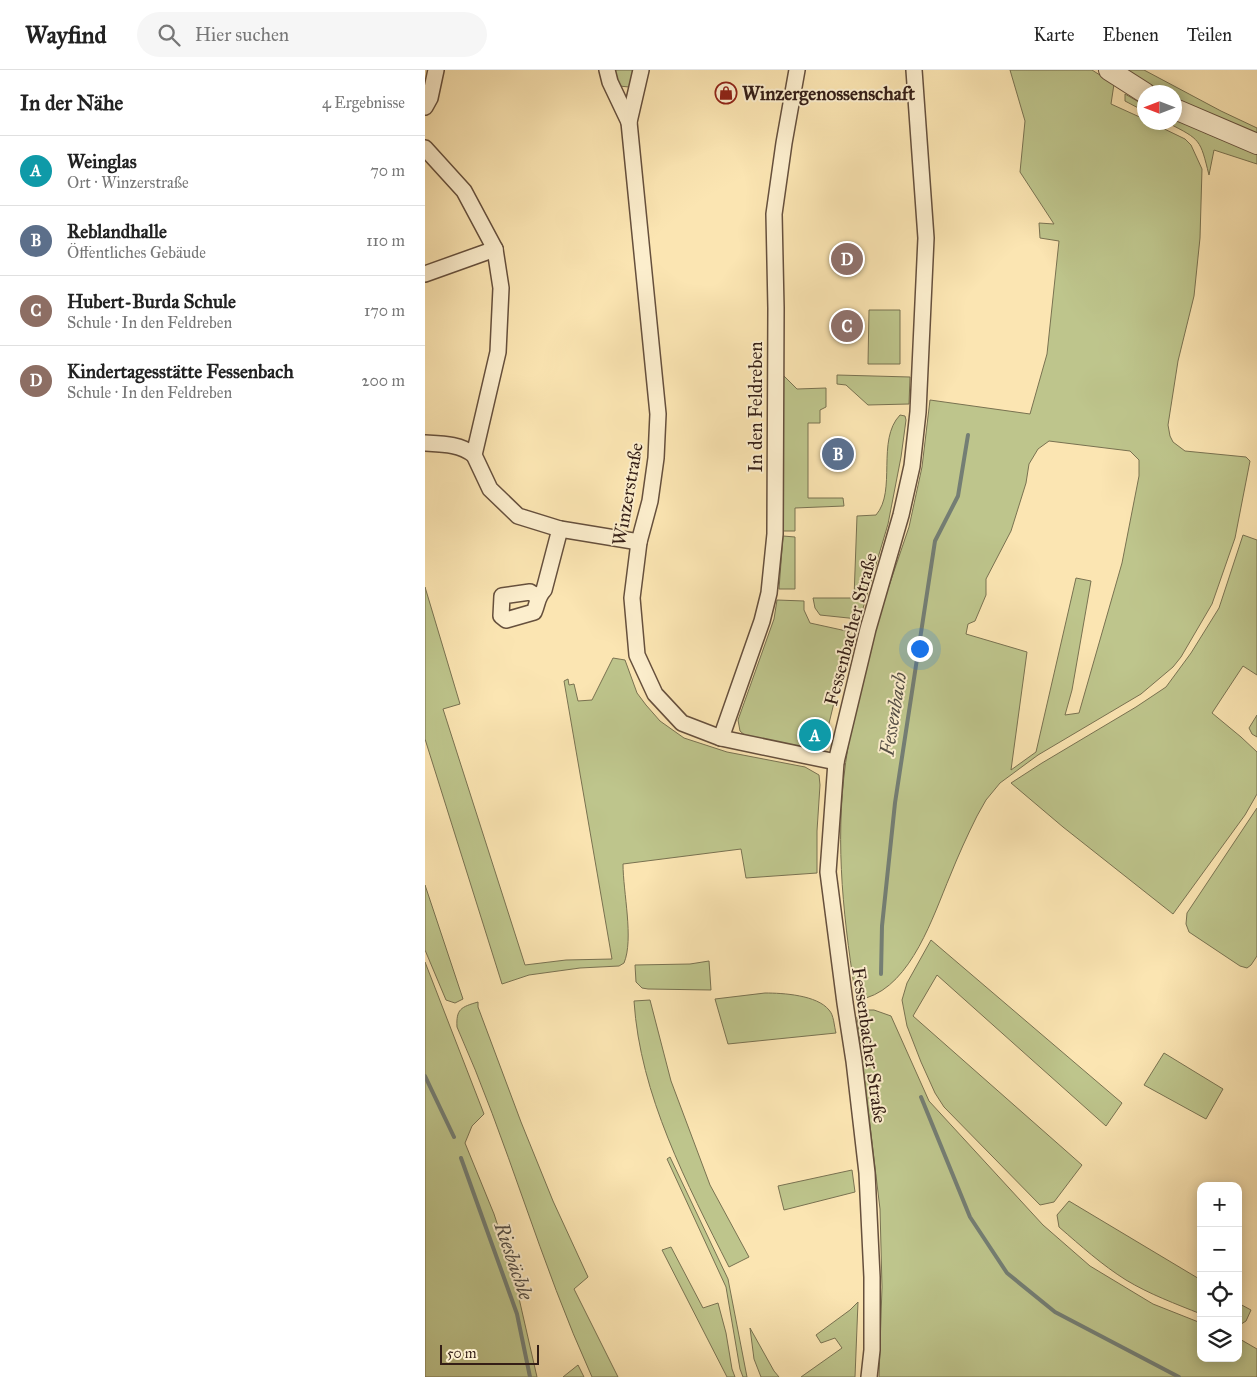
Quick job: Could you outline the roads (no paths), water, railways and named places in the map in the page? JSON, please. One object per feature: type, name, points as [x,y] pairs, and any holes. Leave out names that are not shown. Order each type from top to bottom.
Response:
[{"type":"street","points":[[425,107],[430,98],[436,70]]},
{"type":"street","points":[[607,70],[610,82],[629,122]]},
{"type":"street","name":"Winzerstraße","points":[[641,70],[629,122],[658,414],[656,458],[650,501],[639,542],[632,598],[637,655],[655,694],[682,724],[721,738],[836,762]]},
{"type":"street","name":"In den Feldreben","points":[[721,738],[762,621],[769,593],[775,534],[776,308],[774,214],[797,70]]},
{"type":"street","name":"Fessenbacher Straße","points":[[869,1377],[872,1277],[867,1173],[828,872],[836,762],[868,629],[901,515],[912,466],[918,412],[927,238],[914,70]]},
{"type":"street","points":[[1109,70],[1137,89]]},
{"type":"street","points":[[1182,112],[1257,144]]},
{"type":"street","points":[[425,148],[464,190],[495,249],[501,288],[498,352],[474,455]]},
{"type":"street","points":[[425,274],[495,249]]},
{"type":"street","points":[[425,443],[466,448],[474,455],[490,489],[519,516],[560,530],[639,542]]},
{"type":"street","points":[[538,596],[544,590],[560,530]]},
{"type":"waterway","name":"Fessenbach","points":[[881,974],[882,926],[895,803],[935,541],[958,496],[968,435]]},
{"type":"waterway","name":"Riesbächle","points":[[425,1076],[454,1137]]},
{"type":"waterway","points":[[921,1097],[970,1217],[1007,1273],[1055,1312],[1179,1377]]},
{"type":"waterway","name":"Riesbächle","points":[[461,1158],[517,1314],[530,1377]]},
{"type":"place","name":"Winzergenossenschaft","points":[[726,93]]},
{"type":"place","name":"Kindertagesstätte Fessenbach","points":[[847,259]]},
{"type":"place","name":"Hubert-Burda Schule","points":[[847,326]]},
{"type":"place","name":"Reblandhalle","points":[[838,454]]},
{"type":"place","name":"Weinglas","points":[[815,735]]}]
